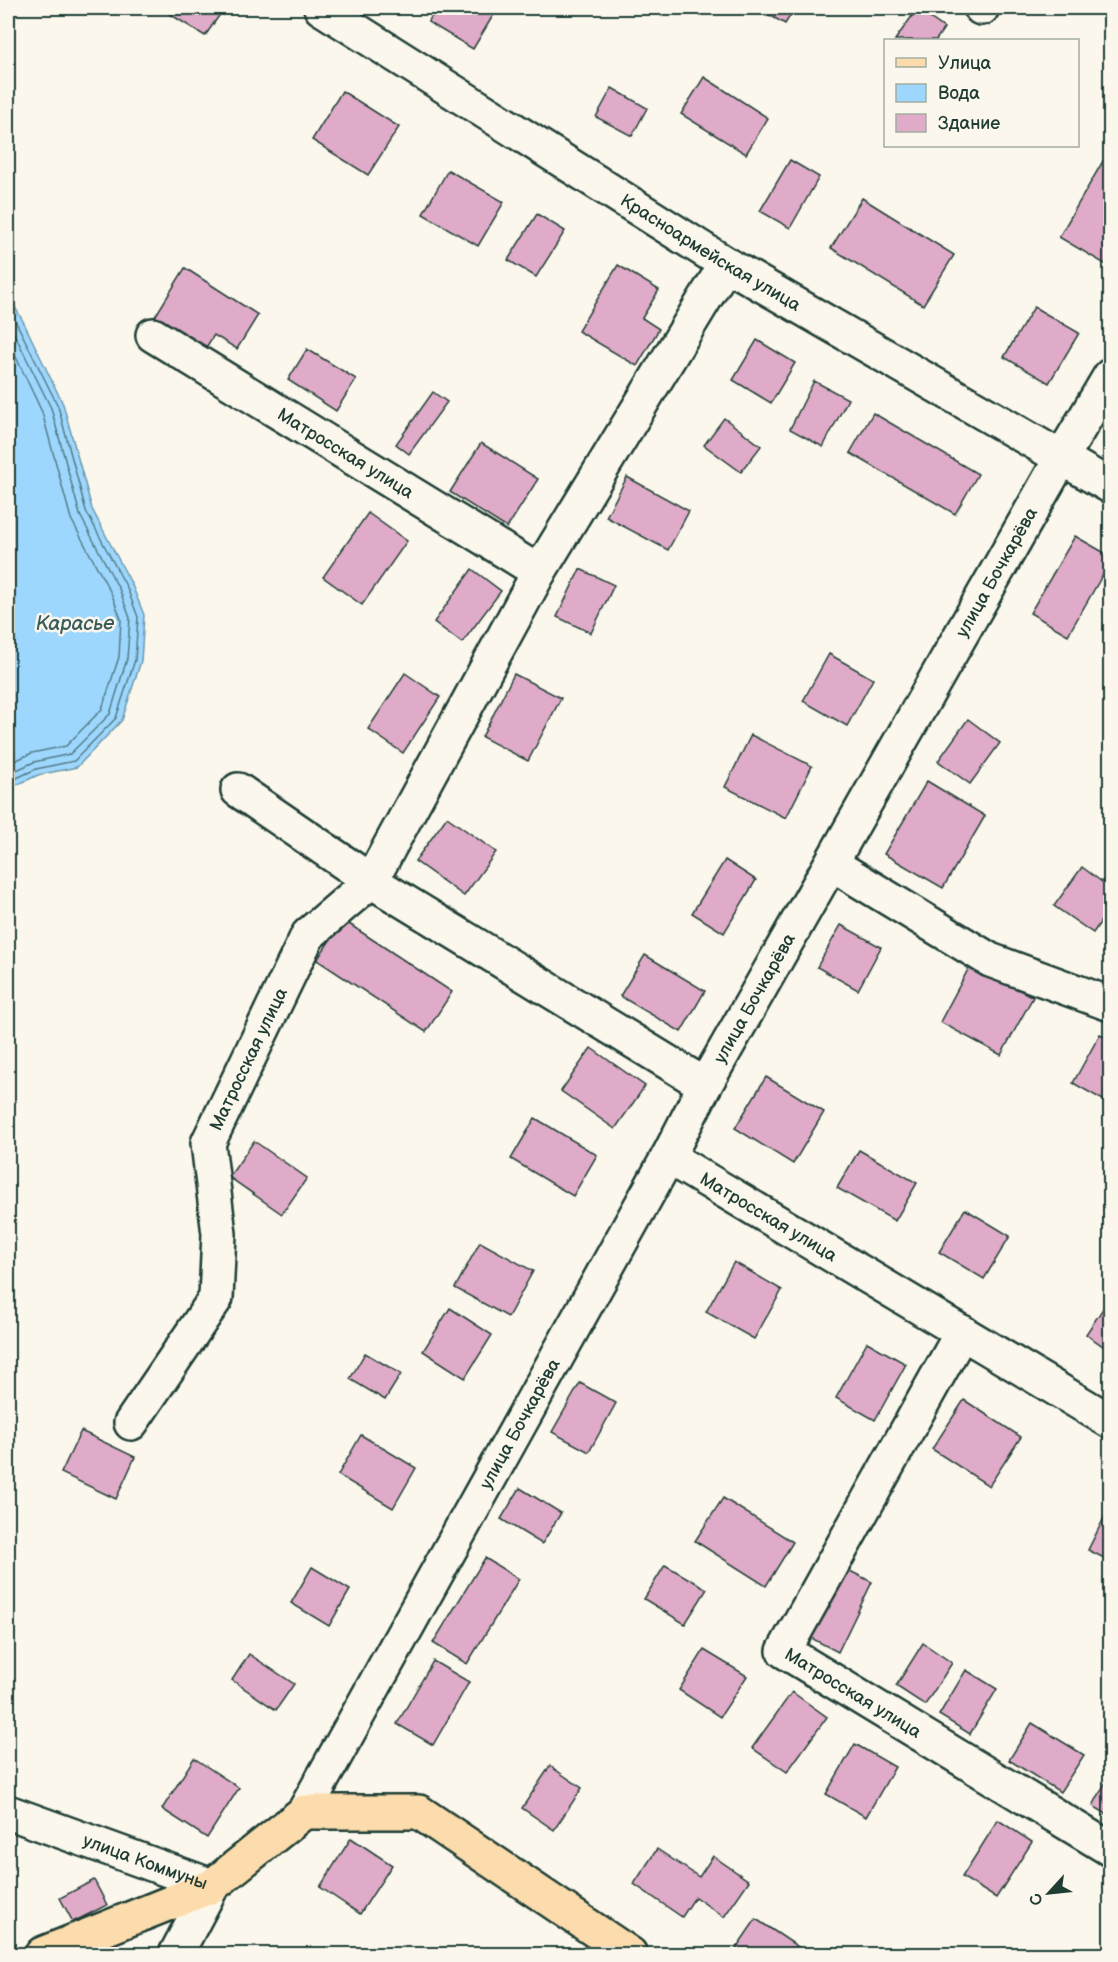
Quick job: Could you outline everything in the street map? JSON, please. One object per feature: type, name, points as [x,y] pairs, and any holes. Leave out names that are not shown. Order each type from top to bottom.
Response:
[{"type":"main road","name":"улица Бочкарёва","points":[[212,1886],[304,1812]]},
{"type":"main road","points":[[304,1812],[419,1812],[630,1954]]},
{"type":"main road","name":"улица Коммуны","points":[[42,1954],[212,1886]]},
{"type":"street","name":"Красноармейская улица","points":[[321,8],[726,264],[1110,486]]},
{"type":"street","name":"Матросская улица","points":[[131,1423],[216,1298],[219,1234],[208,1143],[308,935],[370,881],[538,572],[726,264]]},
{"type":"street","name":"Матросская улица","points":[[153,335],[538,572]]},
{"type":"street","name":"улица Бочкарёва","points":[[304,1812],[668,1157],[705,1085],[1110,376]]},
{"type":"street","points":[[238,790],[370,881],[705,1085]]},
{"type":"street","points":[[832,864],[990,960],[1110,1004]]},
{"type":"street","name":"Матросская улица","points":[[668,1157],[1110,1421]]},
{"type":"street","name":"Матросская улица","points":[[962,1332],[784,1651],[1110,1850]]},
{"type":"street","name":"улица Коммуны","points":[[8,1812],[212,1886]]},
{"type":"street","name":"улица Бочкарёва","points":[[176,1954],[212,1886]]},
{"type":"water","name":"Карасье","points":[[8,295],[63,404],[92,509],[132,585],[144,615],[141,661],[122,720],[77,767],[38,775],[8,789]]},
{"type":"building","points":[[167,8],[213,8],[221,13],[205,36],[165,11]]},
{"type":"building","points":[[437,8],[484,8],[494,14],[473,49],[428,22]]},
{"type":"building","points":[[757,8],[795,8],[785,24]]},
{"type":"building","points":[[917,9],[944,28],[937,39],[896,39]]},
{"type":"building","points":[[704,77],[768,118],[746,154],[681,114]]},
{"type":"building","points":[[612,88],[647,108],[632,136],[596,117]]},
{"type":"building","points":[[342,91],[399,127],[368,175],[312,140]]},
{"type":"building","points":[[1107,154],[1110,156],[1110,267],[1059,237]]},
{"type":"building","points":[[790,160],[819,177],[790,228],[760,211]]},
{"type":"building","points":[[448,170],[504,202],[478,246],[423,214]]},
{"type":"building","points":[[862,198],[954,255],[923,305],[831,248]]},
{"type":"building","points":[[537,214],[565,231],[536,277],[508,260]]},
{"type":"building","points":[[618,265],[659,290],[642,318],[659,329],[637,366],[578,331]]},
{"type":"building","points":[[185,268],[258,315],[237,349],[214,335],[201,355],[151,323]]},
{"type":"building","points":[[1034,307],[1079,333],[1049,383],[1004,357]]},
{"type":"building","points":[[757,340],[795,363],[771,403],[733,380]]},
{"type":"building","points":[[307,349],[356,379],[336,411],[288,380]]},
{"type":"building","points":[[814,381],[848,399],[823,447],[790,429]]},
{"type":"building","points":[[433,392],[447,402],[409,454],[396,444]]},
{"type":"building","points":[[873,413],[978,474],[955,514],[850,453]]},
{"type":"building","points":[[724,418],[761,446],[741,472],[704,445]]},
{"type":"building","points":[[481,443],[538,479],[507,528],[450,492]]},
{"type":"building","points":[[627,477],[689,511],[668,550],[606,517]]},
{"type":"building","points":[[368,513],[407,541],[362,605],[323,577]]},
{"type":"building","points":[[1075,536],[1110,556],[1110,562],[1068,635],[1030,613]]},
{"type":"building","points":[[472,569],[501,591],[462,643],[434,622]]},
{"type":"building","points":[[580,569],[614,585],[591,633],[557,617]]},
{"type":"building","points":[[829,654],[873,679],[847,726],[803,701]]},
{"type":"building","points":[[405,673],[440,697],[403,753],[368,729]]},
{"type":"building","points":[[514,674],[561,698],[528,761],[482,737]]},
{"type":"building","points":[[968,719],[1000,743],[970,784],[938,761]]},
{"type":"building","points":[[751,735],[812,766],[786,818],[725,787]]},
{"type":"building","points":[[927,781],[985,816],[943,888],[884,854]]},
{"type":"building","points":[[447,817],[496,852],[464,896],[415,861]]},
{"type":"building","points":[[725,860],[756,880],[724,933],[692,913]]},
{"type":"building","points":[[1082,867],[1110,888],[1110,908],[1093,933],[1054,906]]},
{"type":"building","points":[[343,920],[452,992],[426,1032],[317,960]]},
{"type":"building","points":[[841,925],[881,947],[858,990],[817,967]]},
{"type":"building","points":[[645,955],[705,991],[681,1032],[620,996]]},
{"type":"building","points":[[971,964],[1033,997],[1001,1055],[940,1022]]},
{"type":"building","points":[[1100,1034],[1110,1040],[1110,1104],[1073,1083]]},
{"type":"building","points":[[591,1048],[645,1086],[615,1129],[561,1091]]},
{"type":"building","points":[[766,1077],[824,1112],[793,1164],[735,1128]]},
{"type":"building","points":[[535,1118],[597,1155],[573,1196],[511,1159]]},
{"type":"building","points":[[254,1141],[307,1178],[282,1214],[229,1177]]},
{"type":"building","points":[[859,1150],[917,1183],[895,1221],[837,1188]]},
{"type":"building","points":[[965,1209],[1010,1236],[984,1279],[939,1252]]},
{"type":"building","points":[[480,1242],[533,1271],[508,1317],[455,1288]]},
{"type":"building","points":[[734,1262],[782,1290],[754,1339],[706,1312]]},
{"type":"building","points":[[1110,1298],[1110,1351],[1086,1334]]},
{"type":"building","points":[[450,1308],[492,1335],[465,1378],[423,1351]]},
{"type":"building","points":[[867,1342],[906,1364],[875,1420],[836,1398]]},
{"type":"building","points":[[365,1353],[401,1374],[385,1400],[350,1379]]},
{"type":"building","points":[[580,1383],[616,1403],[589,1452],[552,1432]]},
{"type":"building","points":[[964,1400],[1021,1437],[989,1486],[932,1449]]},
{"type":"building","points":[[81,1431],[135,1457],[116,1499],[61,1473]]},
{"type":"building","points":[[361,1435],[416,1468],[393,1508],[338,1475]]},
{"type":"building","points":[[520,1488],[561,1513],[542,1544],[501,1519]]},
{"type":"building","points":[[723,1498],[793,1542],[766,1586],[695,1541]]},
{"type":"building","points":[[1110,1506],[1110,1561],[1088,1550]]},
{"type":"building","points":[[485,1558],[519,1579],[467,1664],[433,1643]]},
{"type":"building","points":[[665,1565],[707,1589],[685,1624],[644,1599]]},
{"type":"building","points":[[312,1567],[350,1590],[329,1626],[291,1603]]},
{"type":"building","points":[[846,1569],[872,1582],[838,1652],[811,1638]]},
{"type":"building","points":[[923,1643],[952,1663],[925,1705],[896,1686]]},
{"type":"building","points":[[704,1650],[747,1676],[720,1717],[679,1690]]},
{"type":"building","points":[[249,1654],[294,1684],[276,1710],[232,1680]]},
{"type":"building","points":[[433,1661],[469,1682],[433,1745],[397,1724]]},
{"type":"building","points":[[966,1670],[997,1689],[970,1734],[939,1715]]},
{"type":"building","points":[[792,1692],[827,1717],[787,1772],[752,1748]]},
{"type":"building","points":[[1032,1723],[1084,1755],[1060,1792],[1009,1760]]},
{"type":"building","points":[[855,1744],[895,1767],[866,1817],[826,1794]]},
{"type":"building","points":[[194,1758],[239,1788],[207,1838],[162,1809]]},
{"type":"building","points":[[550,1766],[582,1788],[554,1830],[522,1808]]},
{"type":"building","points":[[1110,1774],[1110,1816],[1093,1806]]},
{"type":"building","points":[[998,1820],[1032,1842],[996,1898],[962,1877]]},
{"type":"building","points":[[351,1838],[392,1865],[360,1914],[320,1887]]},
{"type":"building","points":[[657,1849],[699,1877],[713,1856],[749,1881],[724,1917],[695,1897],[682,1917],[634,1884]]},
{"type":"building","points":[[94,1880],[107,1905],[73,1922],[60,1898]]},
{"type":"building","points":[[756,1919],[809,1954],[732,1954]]}]
